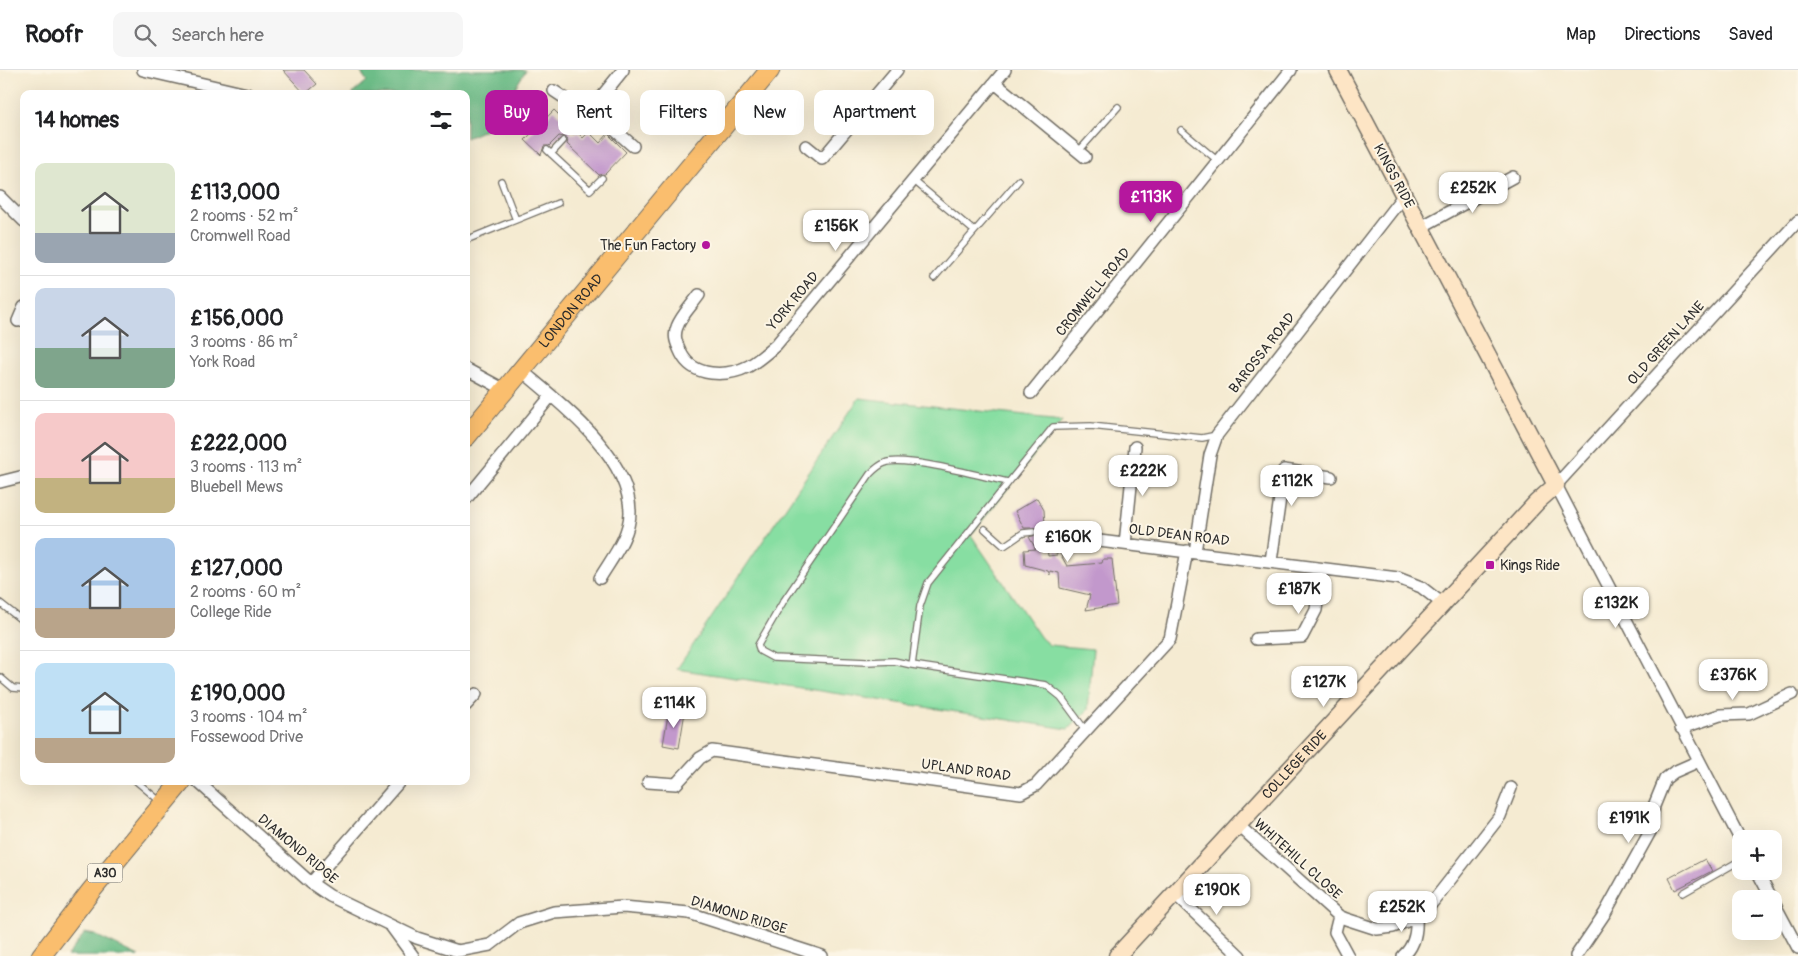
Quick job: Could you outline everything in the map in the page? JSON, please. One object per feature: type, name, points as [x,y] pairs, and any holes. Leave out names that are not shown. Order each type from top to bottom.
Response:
[{"type":"main road","name":"LONDON ROAD","points":[[470,431],[770,70]]},
{"type":"main road","name":"A30","points":[[41,956],[91,891],[179,785]]},
{"type":"street","points":[[143,70],[230,90]]},
{"type":"street","points":[[606,90],[623,70]]},
{"type":"street","points":[[806,146],[822,160],[897,70]]},
{"type":"street","name":"YORK ROAD","points":[[699,295],[677,326],[675,340],[683,358],[696,370],[716,375],[748,367],[776,345],[1005,70]]},
{"type":"street","name":"CROMWELL ROAD","points":[[1031,393],[1291,70]]},
{"type":"street","name":"KINGS RIDE","points":[[1338,70],[1735,830]]},
{"type":"street","points":[[994,83],[1081,155]]},
{"type":"street","points":[[554,90],[558,94]]},
{"type":"street","points":[[613,135],[633,146]]},
{"type":"street","points":[[1420,227],[1513,177]]},
{"type":"street","name":"BAROSSA ROAD","points":[[1191,551],[1210,455],[1217,435],[1404,196]]},
{"type":"street","points":[[0,197],[20,217]]},
{"type":"street","name":"OLD GREEN LANE","points":[[1556,485],[1798,222]]},
{"type":"street","points":[[18,322],[20,317]]},
{"type":"street","points":[[521,370],[576,417],[599,445],[624,483],[630,513],[624,539],[600,578]]},
{"type":"street","points":[[470,371],[504,390]]},
{"type":"street","points":[[470,493],[551,396]]},
{"type":"street","points":[[1124,544],[1135,447]]},
{"type":"street","points":[[1271,561],[1284,470],[1331,476]]},
{"type":"street","points":[[0,482],[20,477]]},
{"type":"street","name":"COLLEGE RIDE","points":[[1117,956],[1237,824],[1537,502],[1556,485]]},
{"type":"street","name":"OLD DEAN ROAD","points":[[1084,539],[1271,561],[1321,570],[1398,578],[1421,587],[1443,604]]},
{"type":"street","name":"UPLAND ROAD","points":[[676,784],[700,758],[712,751],[1021,793],[1036,785],[1170,639],[1191,551]]},
{"type":"street","points":[[1256,638],[1302,637],[1316,610],[1321,570]]},
{"type":"street","points":[[470,701],[476,694]]},
{"type":"street","points":[[1682,728],[1720,715],[1749,714],[1792,694]]},
{"type":"street","points":[[1576,956],[1605,914],[1651,830],[1654,806],[1665,779],[1674,772],[1699,761]]},
{"type":"street","points":[[648,782],[690,787]]},
{"type":"street","name":"DIAMOND RIDGE","points":[[201,785],[311,883],[330,896],[417,938],[458,952],[490,946],[519,923],[554,912],[623,907],[689,913],[822,956]]},
{"type":"street","points":[[311,883],[397,785]]},
{"type":"street","name":"WHITEHILL CLOSE","points":[[1237,824],[1339,916],[1362,926],[1377,929],[1393,927],[1416,917],[1428,908],[1500,816],[1511,788]]},
{"type":"street","points":[[1175,894],[1240,956]]},
{"type":"street","name":"WHITEHILL CLOSE","points":[[1339,916],[1334,932],[1348,956]]},
{"type":"street","points":[[1403,956],[1417,933],[1416,917]]},
{"type":"street","points":[[1782,917],[1798,948]]},
{"type":"street","name":"DIAMOND RIDGE","points":[[390,925],[413,956]]},
{"type":"lane","points":[[1081,155],[1118,107]]},
{"type":"lane","points":[[1181,130],[1218,161]]},
{"type":"lane","points":[[563,141],[549,152],[590,190],[602,178]]},
{"type":"lane","points":[[913,180],[974,231]]},
{"type":"lane","points":[[934,278],[1019,180]]},
{"type":"lane","points":[[501,181],[516,220]]},
{"type":"lane","points":[[470,238],[505,222],[516,220],[558,203]]},
{"type":"lane","points":[[912,665],[920,606],[928,583],[1053,427],[1091,426],[1202,438],[1217,435]]},
{"type":"lane","points":[[1008,482],[909,462],[886,462],[878,467],[870,474],[783,602],[758,645],[760,651],[773,658],[867,662],[894,661],[1046,685],[1061,697],[1086,731]]},
{"type":"lane","points":[[985,529],[1004,546],[1023,533],[1032,532]]},
{"type":"lane","points":[[1046,531],[1065,532],[1084,539]]},
{"type":"lane","points":[[0,603],[20,619]]},
{"type":"lane","points":[[0,677],[13,688],[20,689]]},
{"type":"lane","points":[[141,785],[163,804]]},
{"type":"lane","points":[[1683,893],[1732,865]]},
{"type":"green space","points":[[359,70],[526,70],[514,90],[485,90],[485,130],[470,136],[470,90],[357,90],[367,81]]},
{"type":"green space","points":[[859,398],[1062,420],[971,535],[1041,638],[1049,645],[1093,649],[1088,710],[1068,729],[677,669]]},
{"type":"green space","points":[[85,933],[95,935],[139,956],[67,956]]},
{"type":"building","points":[[283,70],[304,70],[317,84],[310,90],[301,90]]},
{"type":"building","points":[[554,110],[558,114],[558,135],[580,135],[583,138],[586,135],[592,135],[600,143],[609,135],[626,152],[605,174],[599,175],[567,144],[568,140],[564,137],[559,136],[549,146],[544,146],[541,155],[525,140],[530,135],[548,135],[548,116]]},
{"type":"building","points":[[1037,498],[1044,510],[1045,526],[1041,531],[1046,536],[1048,556],[1057,555],[1056,546],[1067,566],[1102,563],[1103,559],[1112,559],[1117,605],[1086,610],[1090,595],[1060,588],[1059,573],[1050,571],[1050,575],[1048,571],[1025,565],[1024,550],[1036,549],[1029,537],[1036,535],[1038,531],[1034,528],[1024,528],[1015,511]]},
{"type":"building","points":[[669,709],[685,712],[679,748],[663,745]]},
{"type":"building","points":[[1705,859],[1712,871],[1675,890],[1669,878]]},
{"type":"place","name":"The Fun Factory","points":[[706,245]]},
{"type":"place","name":"Kings Ride","points":[[1490,565]]}]
